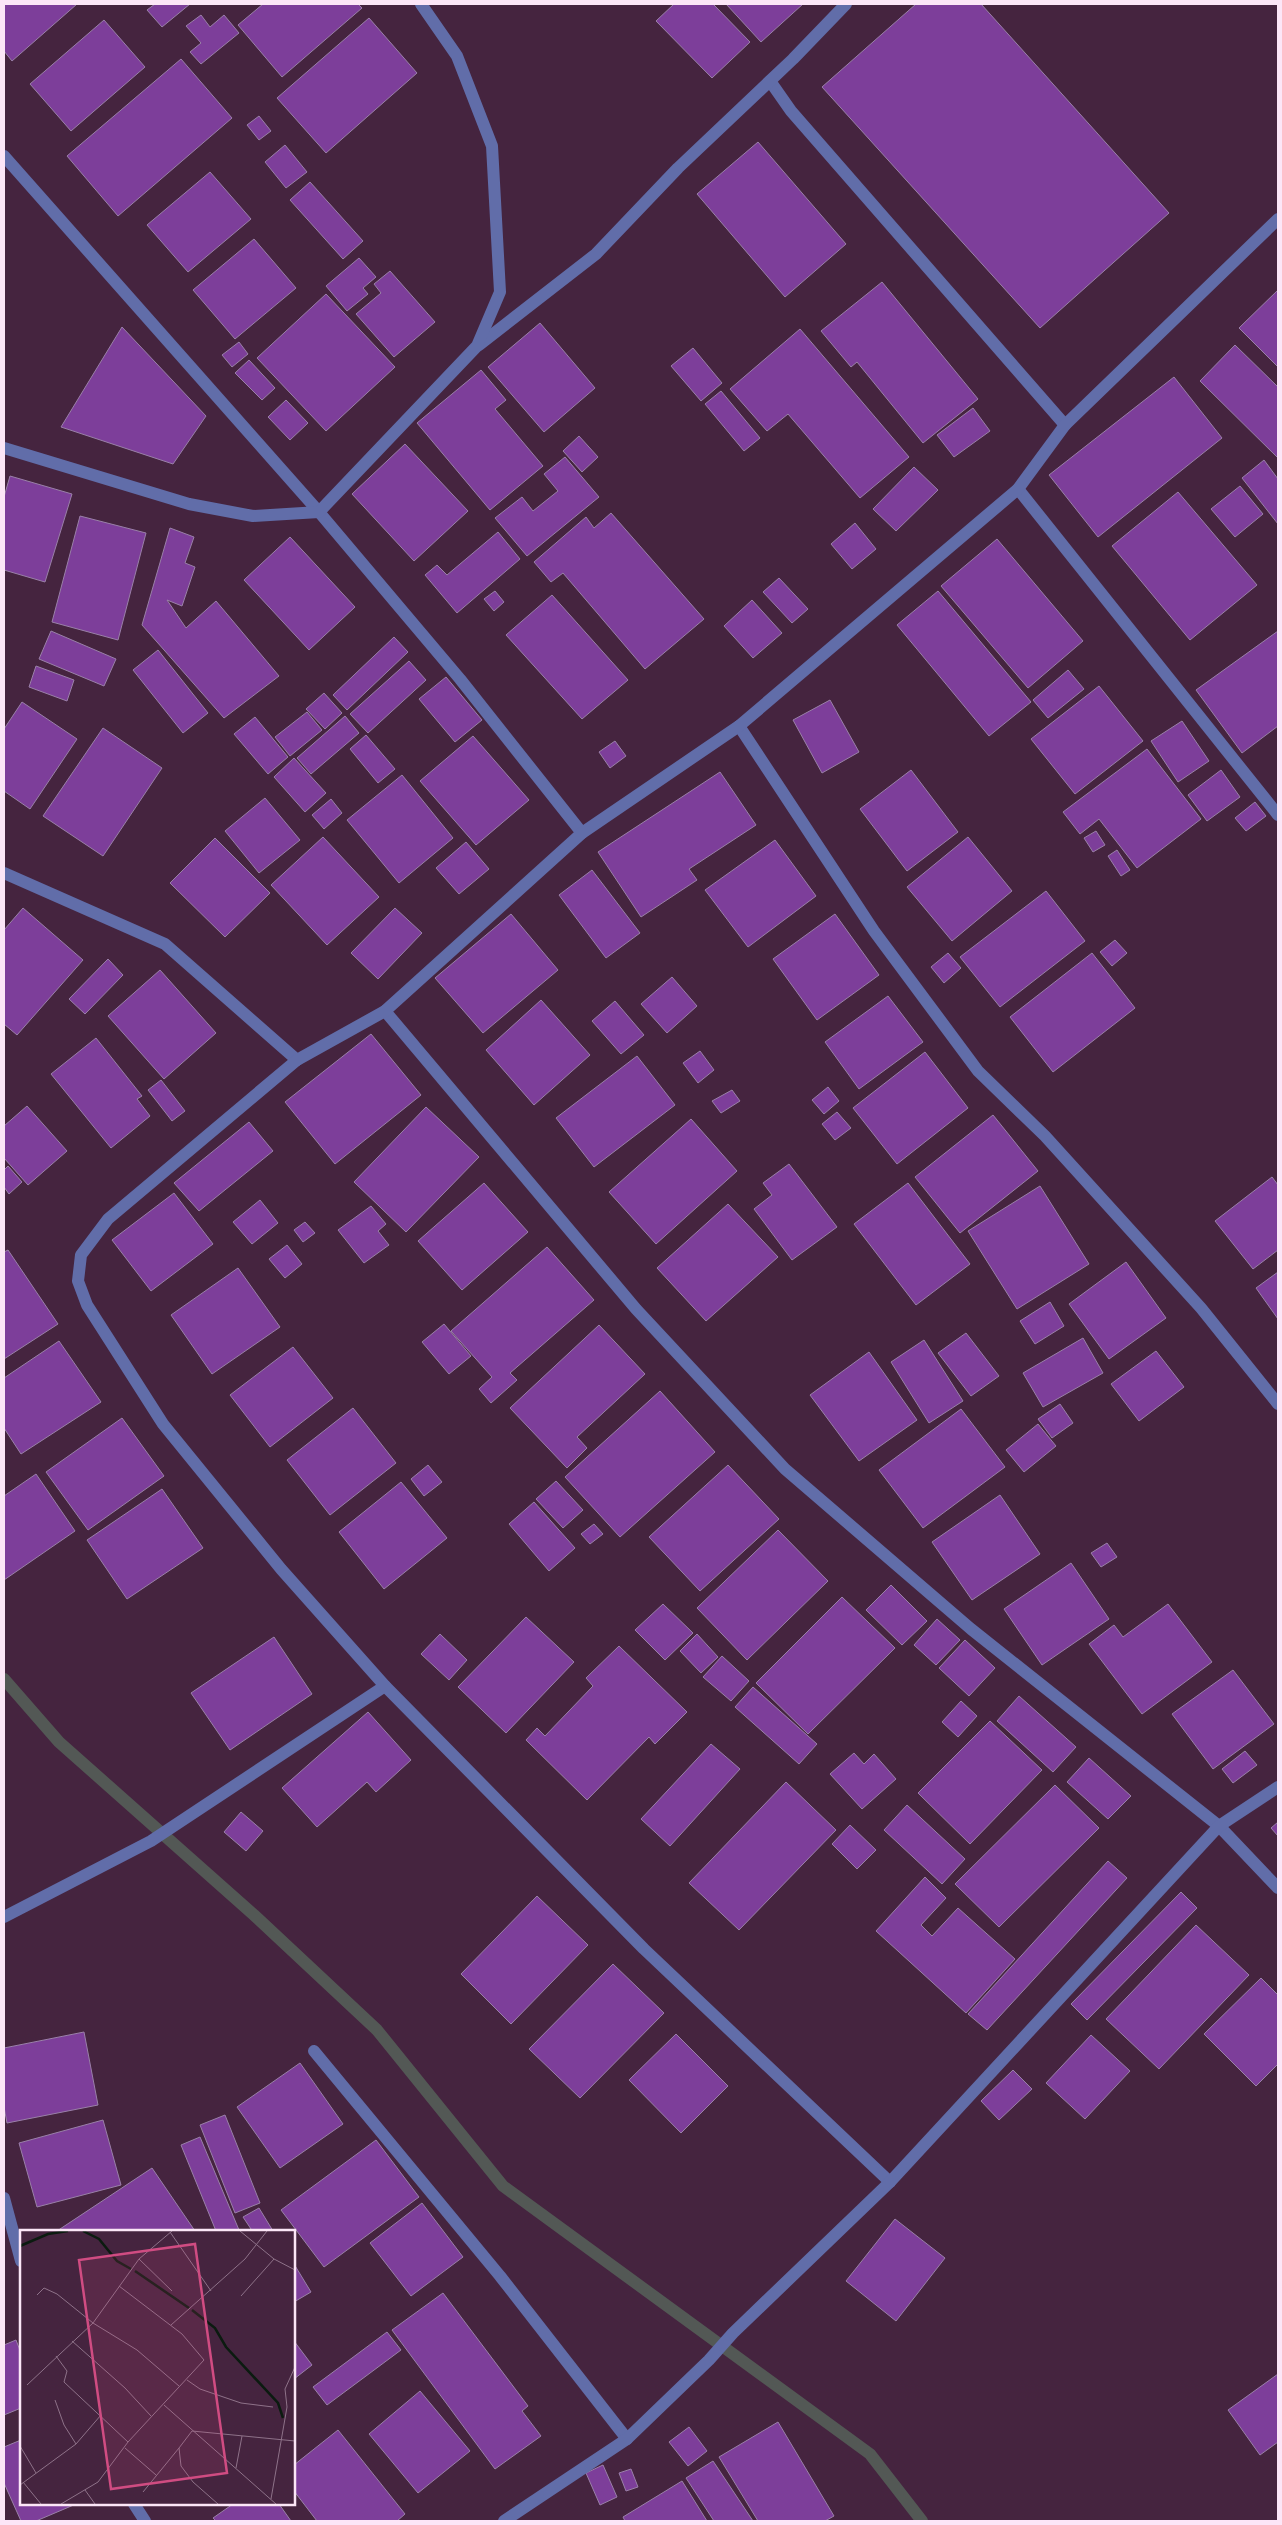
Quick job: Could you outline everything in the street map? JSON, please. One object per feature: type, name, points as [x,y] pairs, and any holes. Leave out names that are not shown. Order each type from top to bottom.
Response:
[{"type":"street","points":[[422,4],[457,56],[492,146],[500,292],[477,346]]},
{"type":"street","points":[[4,448],[189,504],[254,516],[319,512],[477,346],[596,254],[678,168],[770,81],[846,4]]},
{"type":"street","points":[[770,81],[792,111],[1065,425]]},
{"type":"street","points":[[4,156],[319,512],[460,679],[582,833]]},
{"type":"street","points":[[890,2182],[644,1949],[385,1686],[282,1569],[163,1424],[87,1305],[78,1281],[81,1255],[108,1219],[297,1060],[385,1011],[582,833],[739,726],[1018,489],[1065,425],[1278,219]]},
{"type":"street","points":[[1018,489],[1278,813]]},
{"type":"street","points":[[739,726],[874,931],[978,1071],[1045,1136],[1201,1308],[1278,1404]]},
{"type":"street","points":[[4,873],[165,944],[297,1060]]},
{"type":"street","points":[[385,1011],[636,1309],[785,1469],[971,1629],[1219,1826],[1278,1888]]},
{"type":"street","points":[[4,1917],[151,1841],[385,1686]]},
{"type":"street","points":[[504,2521],[627,2439],[890,2182],[1219,1826],[1278,1787]]},
{"type":"street","points":[[314,2052],[500,2276],[627,2439]]},
{"type":"street","points":[[4,2198],[20,2257]]},
{"type":"street","points":[[135,2505],[145,2521]]},
{"type":"building","points":[[4,4],[77,4],[12,61],[4,51]]},
{"type":"building","points":[[155,4],[190,4],[162,27],[147,10]]},
{"type":"building","points":[[263,4],[358,4],[362,8],[282,77],[238,25]]},
{"type":"building","points":[[674,4],[713,4],[750,42],[712,78],[656,21]]},
{"type":"building","points":[[726,4],[803,4],[761,42]]},
{"type":"building","points":[[916,4],[981,4],[1169,213],[1040,328],[822,87]]},
{"type":"building","points":[[201,15],[210,27],[224,15],[239,33],[201,64],[190,52],[201,43],[186,26]]},
{"type":"building","points":[[369,18],[417,73],[326,153],[277,98]]},
{"type":"building","points":[[104,20],[145,67],[71,131],[30,84]]},
{"type":"building","points":[[181,59],[232,118],[118,216],[67,156]]},
{"type":"building","points":[[259,116],[271,131],[259,140],[247,125]]},
{"type":"building","points":[[758,142],[846,244],[785,297],[697,194]]},
{"type":"building","points":[[285,145],[307,172],[286,188],[265,162]]},
{"type":"building","points":[[210,172],[251,219],[188,272],[147,225]]},
{"type":"building","points":[[310,182],[363,241],[343,259],[290,200]]},
{"type":"building","points":[[254,239],[296,288],[235,339],[193,290]]},
{"type":"building","points":[[359,258],[376,277],[363,288],[368,294],[347,311],[326,286]]},
{"type":"building","points":[[390,271],[435,322],[394,357],[356,314],[381,293],[374,284]]},
{"type":"building","points":[[882,282],[978,399],[923,443],[857,362],[851,367],[821,331]]},
{"type":"building","points":[[1278,290],[1278,367],[1239,328]]},
{"type":"building","points":[[326,294],[395,367],[326,431],[257,358]]},
{"type":"building","points":[[540,323],[595,388],[544,432],[488,367]]},
{"type":"building","points":[[122,327],[206,416],[173,464],[61,427]]},
{"type":"building","points":[[800,329],[909,457],[860,498],[788,414],[767,431],[730,389]]},
{"type":"building","points":[[239,342],[248,354],[232,367],[222,355]]},
{"type":"building","points":[[1235,345],[1278,387],[1278,458],[1200,381]]},
{"type":"building","points":[[693,348],[722,383],[701,401],[671,366]]},
{"type":"building","points":[[249,360],[275,388],[262,400],[235,373]]},
{"type":"building","points":[[481,370],[506,400],[495,409],[543,466],[490,510],[417,423]]},
{"type":"building","points":[[1174,377],[1222,438],[1098,537],[1049,475]]},
{"type":"building","points":[[721,391],[760,438],[744,451],[705,404]]},
{"type":"building","points":[[286,400],[308,423],[290,440],[268,417]]},
{"type":"building","points":[[973,408],[990,431],[954,457],[937,435]]},
{"type":"building","points":[[579,436],[598,457],[582,472],[563,451]]},
{"type":"building","points":[[405,444],[468,511],[414,561],[352,494]]},
{"type":"building","points":[[565,457],[599,497],[527,556],[495,518],[522,497],[533,511],[558,491],[544,474]]},
{"type":"building","points":[[1264,460],[1278,479],[1278,524],[1242,478]]},
{"type":"building","points":[[914,467],[938,490],[896,531],[873,509]]},
{"type":"building","points":[[10,476],[72,494],[45,582],[4,570],[4,497]]},
{"type":"building","points":[[1240,486],[1263,514],[1235,537],[1211,509]]},
{"type":"building","points":[[1178,492],[1257,585],[1190,640],[1112,546]]},
{"type":"building","points":[[611,513],[704,619],[645,669],[563,573],[551,582],[534,562],[586,517],[594,528]]},
{"type":"building","points":[[80,516],[146,533],[118,640],[52,622]]},
{"type":"building","points":[[855,523],[876,549],[852,569],[831,544]]},
{"type":"building","points":[[170,528],[194,537],[185,563],[195,567],[182,606],[167,600],[186,628],[216,601],[279,676],[224,718],[142,625]]},
{"type":"building","points":[[498,532],[520,559],[457,613],[425,575],[437,565],[447,575]]},
{"type":"building","points":[[290,537],[355,607],[309,650],[244,580]]},
{"type":"building","points":[[997,539],[1083,641],[1028,688],[941,586]]},
{"type":"building","points":[[779,578],[808,609],[792,623],[763,592]]},
{"type":"building","points":[[495,591],[504,602],[494,611],[484,599]]},
{"type":"building","points":[[938,591],[1031,702],[989,736],[897,625]]},
{"type":"building","points":[[552,595],[628,680],[582,719],[506,635]]},
{"type":"building","points":[[752,600],[782,633],[753,658],[724,626]]},
{"type":"building","points":[[51,631],[116,659],[104,686],[39,659]]},
{"type":"building","points":[[1278,631],[1278,726],[1242,753],[1196,690]]},
{"type":"building","points":[[394,637],[408,652],[347,710],[333,695]]},
{"type":"building","points":[[158,650],[208,713],[183,733],[133,670]]},
{"type":"building","points":[[409,661],[426,680],[368,733],[350,714]]},
{"type":"building","points":[[36,666],[74,680],[67,701],[29,687]]},
{"type":"building","points":[[1068,670],[1084,689],[1048,718],[1033,700]]},
{"type":"building","points":[[446,677],[482,720],[455,742],[419,699]]},
{"type":"building","points":[[1099,686],[1143,741],[1075,794],[1031,739]]},
{"type":"building","points":[[324,693],[342,713],[325,729],[306,709]]},
{"type":"building","points":[[830,700],[859,752],[822,773],[793,720]]},
{"type":"building","points":[[22,702],[77,739],[30,809],[4,791],[4,729]]},
{"type":"building","points":[[307,712],[322,730],[290,756],[275,737]]},
{"type":"building","points":[[345,716],[359,733],[311,774],[297,758]]},
{"type":"building","points":[[255,717],[288,757],[268,774],[234,734]]},
{"type":"building","points":[[1182,721],[1209,761],[1178,782],[1151,741]]},
{"type":"building","points":[[103,728],[162,768],[103,856],[43,816]]},
{"type":"building","points":[[366,735],[395,769],[378,783],[350,749]]},
{"type":"building","points":[[473,736],[529,800],[476,845],[420,781]]},
{"type":"building","points":[[615,741],[626,756],[610,768],[599,752]]},
{"type":"building","points":[[1147,749],[1201,819],[1137,868],[1099,819],[1080,834],[1063,812]]},
{"type":"building","points":[[294,758],[326,793],[305,812],[274,777]]},
{"type":"building","points":[[911,770],[958,832],[907,871],[860,809]]},
{"type":"building","points":[[1221,770],[1240,797],[1207,821],[1188,795]]},
{"type":"building","points":[[720,772],[756,825],[689,869],[697,880],[641,917],[598,852]]},
{"type":"building","points":[[402,775],[453,838],[399,883],[347,820]]},
{"type":"building","points":[[265,798],[300,840],[259,873],[225,831]]},
{"type":"building","points":[[331,799],[342,813],[324,829],[312,815]]},
{"type":"building","points":[[1255,802],[1266,816],[1246,831],[1235,818]]},
{"type":"building","points":[[1096,831],[1105,845],[1093,852],[1084,838]]},
{"type":"building","points":[[323,837],[379,897],[327,945],[271,885]]},
{"type":"building","points":[[968,837],[1012,891],[952,941],[907,887]]},
{"type":"building","points":[[215,838],[270,893],[225,937],[170,883]]},
{"type":"building","points":[[775,840],[816,896],[748,947],[705,890]]},
{"type":"building","points":[[466,842],[489,869],[459,894],[436,868]]},
{"type":"building","points":[[1117,850],[1130,870],[1121,876],[1108,856]]},
{"type":"building","points":[[592,870],[640,933],[606,958],[559,895]]},
{"type":"building","points":[[1046,891],[1085,941],[1000,1007],[960,957]]},
{"type":"building","points":[[23,908],[83,960],[17,1035],[4,1024],[4,930]]},
{"type":"building","points":[[395,908],[422,933],[378,979],[351,953]]},
{"type":"building","points":[[511,914],[558,970],[483,1033],[435,978]]},
{"type":"building","points":[[835,914],[879,975],[817,1020],[773,959]]},
{"type":"building","points":[[1115,940],[1127,953],[1112,966],[1100,952]]},
{"type":"building","points":[[948,953],[961,968],[944,983],[931,967]]},
{"type":"building","points":[[1092,953],[1135,1008],[1053,1072],[1010,1017]]},
{"type":"building","points":[[108,959],[123,975],[85,1014],[69,999]]},
{"type":"building","points":[[160,970],[216,1033],[164,1079],[108,1016]]},
{"type":"building","points":[[672,977],[697,1006],[667,1033],[641,1004]]},
{"type":"building","points":[[888,996],[923,1042],[859,1089],[825,1042]]},
{"type":"building","points":[[541,1000],[590,1055],[534,1105],[486,1050]]},
{"type":"building","points":[[615,1001],[644,1035],[621,1054],[592,1021]]},
{"type":"building","points":[[371,1034],[421,1095],[335,1164],[285,1102]]},
{"type":"building","points":[[96,1038],[142,1096],[137,1099],[150,1116],[111,1148],[51,1074]]},
{"type":"building","points":[[700,1051],[714,1070],[698,1083],[683,1063]]},
{"type":"building","points":[[925,1052],[968,1108],[897,1164],[853,1108]]},
{"type":"building","points":[[637,1056],[675,1105],[594,1167],[556,1118]]},
{"type":"building","points":[[161,1080],[185,1111],[172,1121],[148,1090]]},
{"type":"building","points":[[828,1087],[839,1101],[824,1114],[812,1100]]},
{"type":"building","points":[[732,1090],[740,1101],[721,1113],[712,1101]]},
{"type":"building","points":[[27,1106],[67,1151],[28,1185],[4,1158],[4,1126]]},
{"type":"building","points":[[426,1107],[479,1157],[406,1232],[354,1182]]},
{"type":"building","points":[[837,1112],[851,1128],[835,1140],[822,1124]]},
{"type":"building","points":[[993,1115],[1038,1171],[960,1233],[915,1177]]},
{"type":"building","points":[[691,1119],[737,1171],[656,1244],[609,1192]]},
{"type":"building","points":[[249,1122],[273,1151],[199,1211],[174,1183]]},
{"type":"building","points":[[789,1164],[837,1227],[792,1260],[754,1209],[772,1195],[763,1183]]},
{"type":"building","points":[[8,1166],[22,1182],[9,1194],[4,1187],[4,1170]]},
{"type":"building","points":[[1272,1177],[1278,1185],[1278,1250],[1253,1269],[1215,1221]]},
{"type":"building","points":[[484,1183],[528,1232],[462,1290],[418,1241]]},
{"type":"building","points":[[908,1183],[970,1264],[916,1305],[854,1224]]},
{"type":"building","points":[[1040,1186],[1089,1264],[1017,1309],[968,1231]]},
{"type":"building","points":[[174,1193],[213,1244],[151,1291],[112,1240]]},
{"type":"building","points":[[260,1200],[278,1223],[252,1244],[233,1222]]},
{"type":"building","points":[[728,1204],[778,1257],[706,1321],[657,1268]]},
{"type":"building","points":[[371,1206],[386,1224],[378,1231],[389,1245],[364,1263],[338,1230]]},
{"type":"building","points":[[305,1222],[315,1233],[303,1242],[294,1230]]},
{"type":"building","points":[[287,1245],[302,1264],[285,1278],[269,1259]]},
{"type":"building","points":[[547,1247],[594,1300],[510,1373],[517,1380],[491,1403],[479,1389],[492,1377],[451,1331]]},
{"type":"building","points":[[8,1250],[58,1324],[4,1359],[4,1252]]},
{"type":"building","points":[[1126,1262],[1166,1318],[1109,1359],[1069,1304]]},
{"type":"building","points":[[238,1268],[280,1327],[212,1374],[171,1315]]},
{"type":"building","points":[[1278,1272],[1278,1319],[1256,1288]]},
{"type":"building","points":[[1050,1302],[1064,1326],[1035,1344],[1020,1321]]},
{"type":"building","points":[[444,1324],[471,1356],[449,1374],[422,1342]]},
{"type":"building","points":[[599,1325],[645,1374],[577,1437],[587,1448],[567,1468],[510,1408]]},
{"type":"building","points":[[966,1333],[999,1376],[971,1396],[938,1353]]},
{"type":"building","points":[[1083,1338],[1103,1373],[1043,1407],[1023,1373]]},
{"type":"building","points":[[924,1340],[963,1401],[929,1423],[891,1362]]},
{"type":"building","points":[[59,1341],[101,1402],[21,1454],[4,1428],[4,1378]]},
{"type":"building","points":[[293,1347],[333,1398],[270,1447],[230,1395]]},
{"type":"building","points":[[1156,1351],[1184,1387],[1139,1421],[1111,1384]]},
{"type":"building","points":[[869,1352],[917,1420],[859,1461],[810,1395]]},
{"type":"building","points":[[660,1391],[715,1452],[620,1537],[565,1477]]},
{"type":"building","points":[[1060,1404],[1073,1423],[1052,1438],[1038,1419]]},
{"type":"building","points":[[353,1408],[396,1463],[330,1515],[287,1460]]},
{"type":"building","points":[[961,1409],[1005,1467],[923,1528],[879,1470]]},
{"type":"building","points":[[122,1418],[164,1476],[88,1530],[46,1472]]},
{"type":"building","points":[[1038,1424],[1056,1446],[1024,1472],[1006,1450]]},
{"type":"building","points":[[428,1465],[442,1482],[424,1496],[411,1479]]},
{"type":"building","points":[[728,1465],[779,1519],[700,1591],[649,1537]]},
{"type":"building","points":[[36,1474],[75,1531],[4,1580],[4,1496]]},
{"type":"building","points":[[556,1481],[583,1510],[563,1528],[536,1499]]},
{"type":"building","points":[[401,1482],[447,1538],[384,1589],[339,1532]]},
{"type":"building","points":[[162,1489],[203,1548],[127,1599],[87,1540]]},
{"type":"building","points":[[1000,1495],[1040,1554],[972,1600],[932,1542]]},
{"type":"building","points":[[534,1502],[575,1548],[549,1571],[509,1524]]},
{"type":"building","points":[[594,1524],[603,1534],[590,1544],[581,1534]]},
{"type":"building","points":[[778,1530],[828,1581],[747,1660],[697,1608]]},
{"type":"building","points":[[1107,1543],[1117,1557],[1101,1567],[1091,1553]]},
{"type":"building","points":[[1071,1563],[1109,1619],[1042,1665],[1004,1609]]},
{"type":"building","points":[[891,1585],[927,1621],[902,1645],[866,1610]]},
{"type":"building","points":[[842,1597],[895,1648],[808,1734],[756,1683]]},
{"type":"building","points":[[663,1604],[693,1633],[665,1660],[635,1630]]},
{"type":"building","points":[[1168,1604],[1212,1662],[1142,1714],[1089,1644],[1114,1625],[1123,1637]]},
{"type":"building","points":[[526,1617],[574,1662],[506,1733],[458,1687]]},
{"type":"building","points":[[937,1619],[960,1640],[936,1665],[914,1645]]},
{"type":"building","points":[[440,1634],[467,1660],[449,1680],[421,1654]]},
{"type":"building","points":[[697,1634],[718,1657],[701,1673],[680,1651]]},
{"type":"building","points":[[274,1637],[312,1694],[230,1750],[191,1693]]},
{"type":"building","points":[[965,1640],[995,1668],[969,1696],[939,1668]]},
{"type":"building","points":[[619,1646],[687,1712],[655,1744],[649,1737],[587,1800],[526,1740],[537,1728],[545,1736],[593,1686],[586,1678]]},
{"type":"building","points":[[722,1656],[749,1681],[731,1701],[703,1677]]},
{"type":"building","points":[[1233,1670],[1274,1724],[1213,1769],[1172,1714]]},
{"type":"building","points":[[753,1687],[817,1744],[799,1764],[735,1707]]},
{"type":"building","points":[[1019,1696],[1076,1747],[1053,1772],[997,1721]]},
{"type":"building","points":[[961,1701],[977,1716],[958,1737],[942,1722]]},
{"type":"building","points":[[368,1712],[411,1760],[376,1792],[367,1782],[317,1827],[282,1788]]},
{"type":"building","points":[[990,1721],[1042,1770],[970,1844],[918,1793]]},
{"type":"building","points":[[711,1744],[740,1769],[670,1846],[641,1819]]},
{"type":"building","points":[[1245,1751],[1257,1765],[1233,1783],[1222,1769]]},
{"type":"building","points":[[854,1753],[864,1764],[874,1754],[896,1779],[862,1809],[830,1774]]},
{"type":"building","points":[[1089,1758],[1131,1796],[1108,1819],[1067,1782]]},
{"type":"building","points":[[786,1782],[836,1830],[739,1930],[689,1883]]},
{"type":"building","points":[[1055,1785],[1099,1828],[999,1927],[955,1884]]},
{"type":"building","points":[[907,1805],[965,1859],[942,1884],[884,1830]]},
{"type":"building","points":[[241,1812],[263,1831],[246,1851],[224,1832]]},
{"type":"building","points":[[1278,1822],[1278,1836],[1271,1828]]},
{"type":"building","points":[[850,1825],[876,1850],[857,1869],[832,1844]]},
{"type":"building","points":[[1108,1861],[1127,1878],[987,2030],[968,2014]]},
{"type":"building","points":[[925,1877],[946,1898],[921,1925],[932,1936],[958,1908],[1015,1959],[966,2013],[876,1931]]},
{"type":"building","points":[[1181,1892],[1197,1908],[1087,2020],[1071,2004]]},
{"type":"building","points":[[537,1896],[588,1945],[511,2024],[461,1974]]},
{"type":"building","points":[[1196,1925],[1249,1975],[1159,2069],[1106,2019]]},
{"type":"building","points":[[613,1964],[664,2013],[580,2098],[529,2049]]},
{"type":"building","points":[[1261,1978],[1278,1995],[1278,2064],[1256,2086],[1204,2034]]},
{"type":"building","points":[[84,2032],[98,2105],[7,2123],[4,2107],[4,2048]]},
{"type":"building","points":[[676,2034],[728,2086],[681,2133],[629,2080]]},
{"type":"building","points":[[1091,2035],[1130,2071],[1085,2119],[1046,2083]]},
{"type":"building","points":[[300,2063],[343,2124],[280,2168],[237,2107]]},
{"type":"building","points":[[1013,2070],[1032,2089],[999,2120],[981,2101]]},
{"type":"building","points":[[225,2115],[260,2203],[235,2213],[200,2125]]},
{"type":"building","points":[[103,2120],[121,2185],[37,2207],[19,2143]]},
{"type":"building","points":[[200,2137],[239,2230],[216,2230],[181,2145]]},
{"type":"building","points":[[376,2140],[419,2197],[324,2267],[281,2210]]},
{"type":"building","points":[[152,2168],[194,2230],[59,2230]]},
{"type":"building","points":[[422,2203],[463,2257],[411,2296],[370,2243]]},
{"type":"building","points":[[259,2208],[272,2230],[250,2230],[251,2229],[243,2217]]},
{"type":"building","points":[[895,2219],[945,2258],[896,2321],[846,2281]]},
{"type":"building","points":[[295,2266],[311,2292],[295,2301]]},
{"type":"building","points":[[443,2293],[528,2406],[522,2411],[541,2436],[495,2469],[392,2330]]},
{"type":"building","points":[[387,2332],[401,2350],[327,2405],[313,2387]]},
{"type":"building","points":[[16,2340],[20,2350],[20,2408],[4,2415],[4,2345]]},
{"type":"building","points":[[295,2342],[312,2365],[295,2378]]},
{"type":"building","points":[[1278,2374],[1278,2442],[1260,2455],[1228,2410]]},
{"type":"building","points":[[420,2391],[470,2451],[418,2493],[369,2434]]},
{"type":"building","points":[[778,2422],[834,2516],[825,2521],[758,2521],[719,2457]]},
{"type":"building","points":[[689,2427],[707,2451],[688,2466],[669,2442]]},
{"type":"building","points":[[338,2430],[405,2514],[397,2521],[317,2521],[295,2492],[295,2464]]},
{"type":"building","points":[[20,2440],[20,2505],[74,2505],[36,2521],[21,2521],[4,2483],[4,2447]]},
{"type":"building","points":[[713,2461],[753,2521],[714,2521],[686,2478]]},
{"type":"building","points":[[603,2465],[617,2497],[600,2505],[586,2473]]},
{"type":"building","points":[[631,2469],[638,2487],[626,2491],[619,2473]]},
{"type":"building","points":[[682,2481],[707,2521],[625,2521],[623,2517]]},
{"type":"building","points":[[232,2505],[280,2505],[291,2521],[216,2521],[213,2518]]},
{"type":"waterway","points":[[4,1679],[59,1742],[254,1915],[377,2030],[503,2186],[870,2454],[922,2521]]}]
